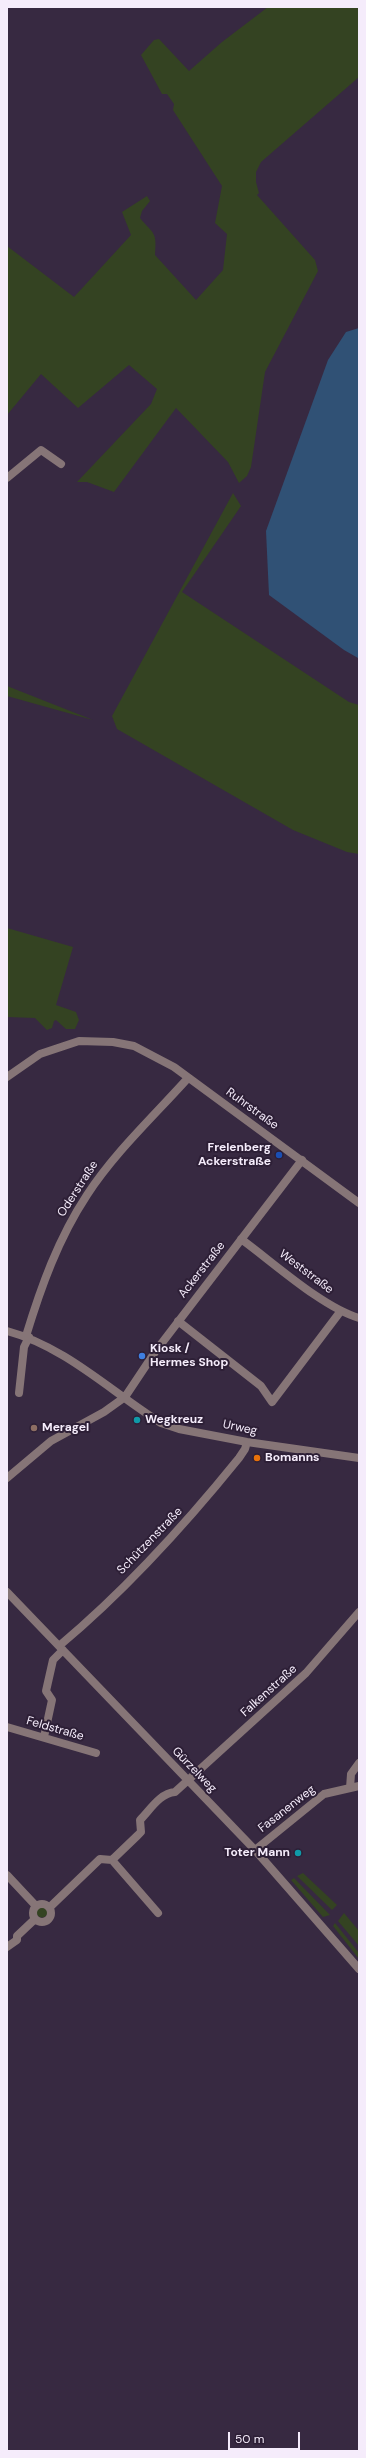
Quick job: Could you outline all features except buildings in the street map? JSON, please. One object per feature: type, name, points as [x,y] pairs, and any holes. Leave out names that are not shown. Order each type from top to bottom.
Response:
[{"type":"street","points":[[7,478],[41,450],[61,464]]},
{"type":"street","name":"Ruhrstraße","points":[[7,1077],[40,1054],[79,1041],[95,1040],[134,1046],[171,1066],[359,1203]]},
{"type":"street","name":"Oderstraße","points":[[19,1393],[24,1347],[27,1336],[53,1259],[85,1197],[108,1166],[188,1078]]},
{"type":"street","name":"Ackerstraße","points":[[7,1478],[51,1441],[104,1412],[125,1397],[178,1321],[302,1160]]},
{"type":"street","name":"Weststraße","points":[[241,1239],[340,1312],[359,1318]]},
{"type":"street","points":[[178,1321],[261,1386],[272,1402],[340,1312]]},
{"type":"street","name":"Urweg","points":[[7,1331],[27,1336],[68,1357],[161,1423],[178,1429],[247,1442],[359,1458]]},
{"type":"street","name":"Schützenstraße","points":[[44,1737],[52,1700],[46,1691],[53,1660],[61,1648],[177,1534],[239,1458],[245,1449],[247,1442]]},
{"type":"street","name":"Gürzelweg","points":[[7,1592],[187,1781],[255,1850],[359,1968]]},
{"type":"street","name":"Falkenstraße","points":[[112,1860],[141,1832],[140,1820],[167,1792],[175,1792],[306,1673],[359,1612]]},
{"type":"street","name":"Feldstraße","points":[[7,1727],[96,1753]]},
{"type":"street","points":[[350,1788],[351,1774],[359,1764]]},
{"type":"street","name":"Fasanenweg","points":[[255,1850],[324,1794],[359,1786]]},
{"type":"street","points":[[50,1907],[100,1859],[112,1860],[158,1913]]},
{"type":"street","points":[[7,1875],[36,1906]]},
{"type":"street","points":[[43,1903],[50,1907],[52,1914],[48,1920],[42,1922],[35,1919],[33,1912],[36,1906],[43,1903]]},
{"type":"street","points":[[7,1947],[17,1940],[17,1936],[35,1919]]},
{"type":"green space","points":[[268,7],[359,7],[359,77],[261,162],[256,172],[256,182],[259,193],[257,195],[315,260],[318,271],[265,372],[251,467],[247,476],[239,483],[228,462],[176,408],[114,492],[87,482],[77,482],[151,404],[157,389],[129,365],[78,408],[41,374],[7,415],[7,246],[74,297],[131,235],[122,212],[147,196],[150,201],[142,211],[140,218],[154,234],[155,255],[196,300],[223,270],[227,234],[215,223],[222,186],[173,110],[174,104],[167,94],[162,94],[141,55],[154,40],[159,39],[189,71],[222,42]]},
{"type":"green space","points":[[233,493],[241,506],[182,592],[349,702],[359,705],[359,854],[347,852],[293,830],[117,729],[112,716]]},
{"type":"green space","points":[[7,686],[93,720],[7,696]]},
{"type":"green space","points":[[7,928],[73,947],[56,1005],[76,1012],[79,1020],[75,1029],[66,1029],[56,1020],[54,1021],[52,1028],[47,1030],[35,1018],[7,1017]]},
{"type":"green space","points":[[303,1873],[337,1905],[332,1910],[297,1876]]},
{"type":"green space","points":[[294,1878],[330,1915],[323,1917],[291,1880]]},
{"type":"green space","points":[[40,1907],[44,1907],[46,1908],[46,1916],[40,1917],[37,1914],[37,1910]]},
{"type":"green space","points":[[344,1913],[359,1931],[359,1946],[338,1921]]},
{"type":"green space","points":[[335,1923],[359,1953],[359,1959],[333,1926]]},
{"type":"water","points":[[359,328],[358,658],[344,650],[269,595],[266,531],[328,360],[346,332]]},
{"type":"place","name":"Frelenberg Ackerstraße","points":[[279,1155]]},
{"type":"place","name":"Kiosk / Hermes Shop","points":[[142,1356]]},
{"type":"place","name":"Wegkreuz","points":[[137,1420]]},
{"type":"place","name":"Meragel","points":[[34,1428]]},
{"type":"place","name":"Bomanns","points":[[257,1458]]},
{"type":"place","name":"Toter Mann","points":[[298,1853]]}]
